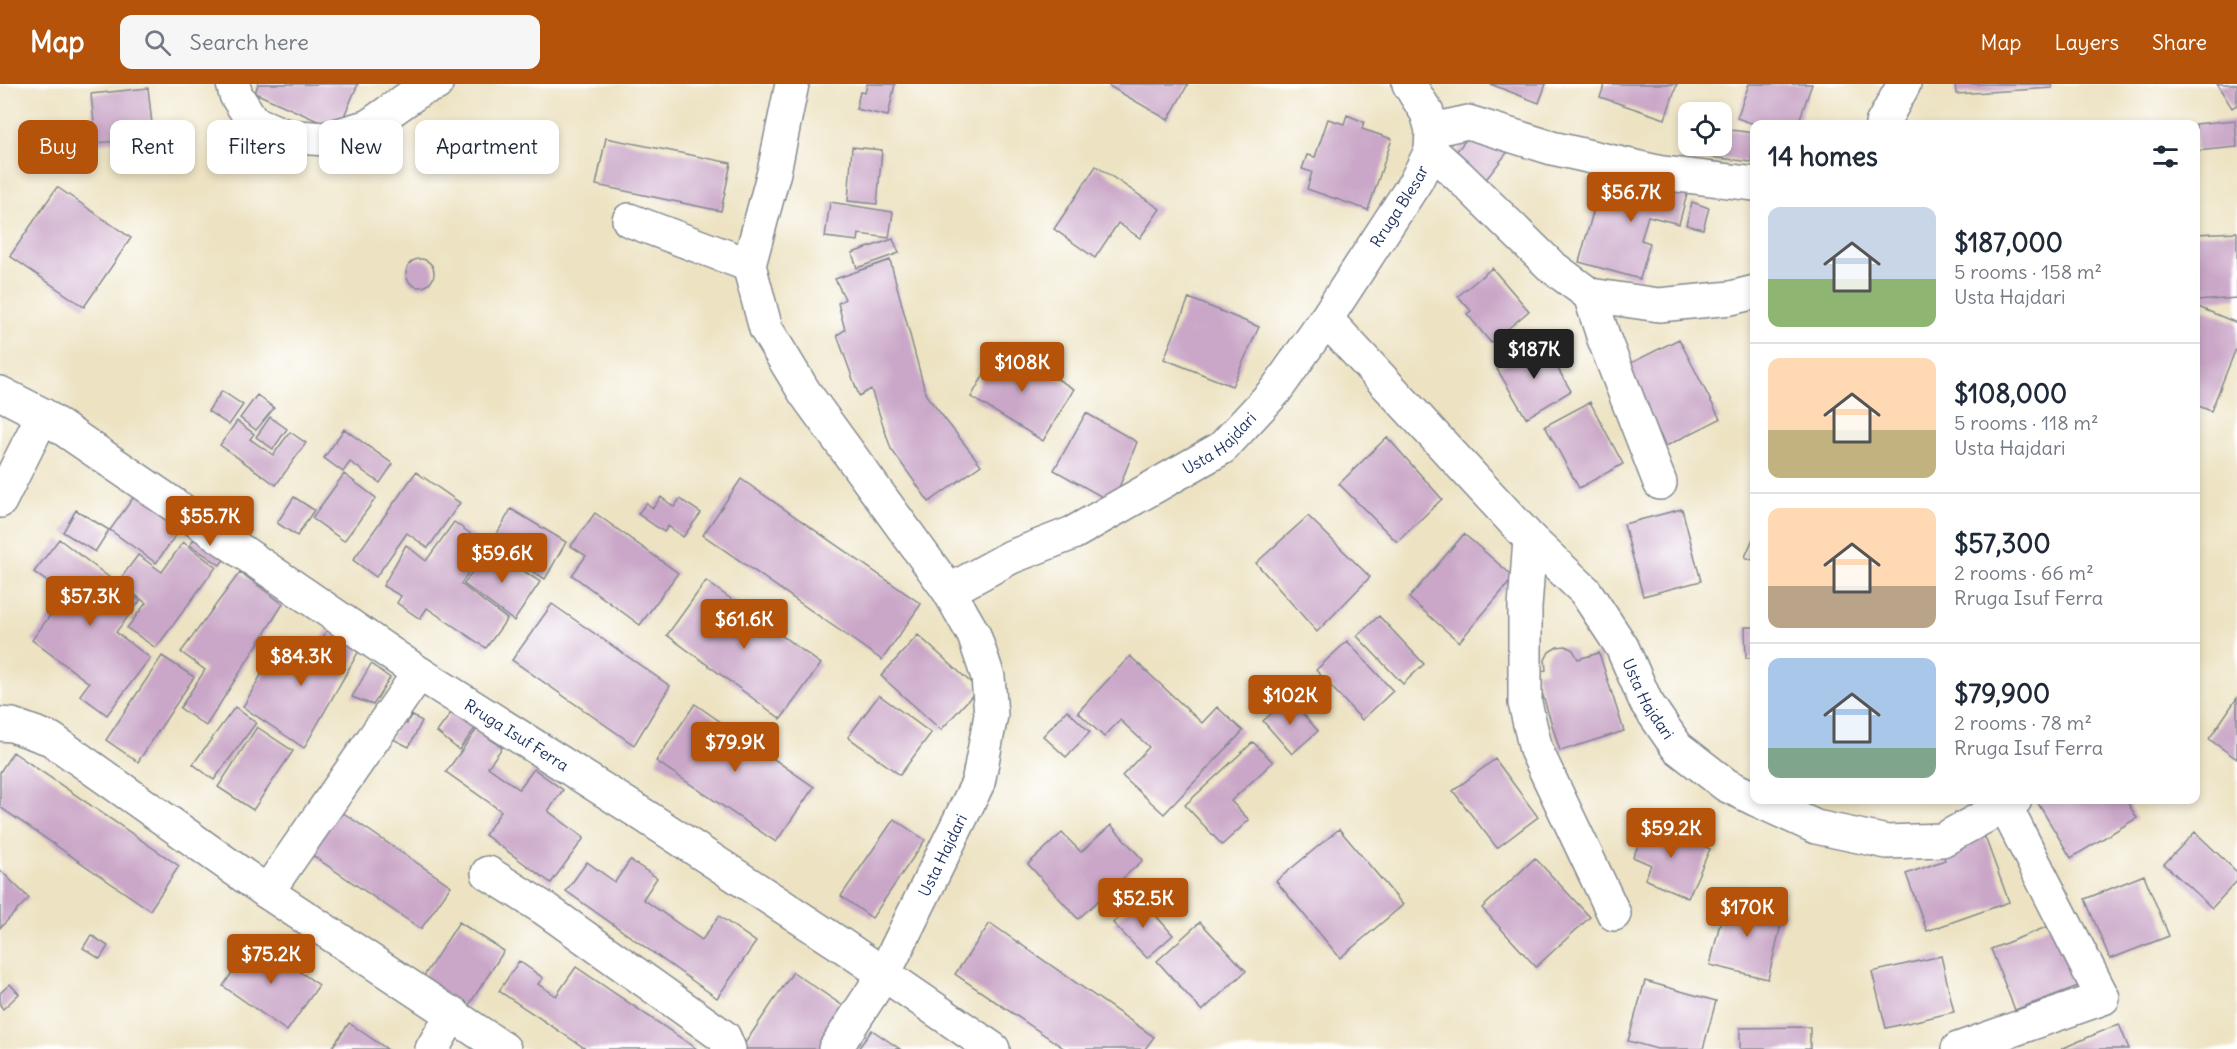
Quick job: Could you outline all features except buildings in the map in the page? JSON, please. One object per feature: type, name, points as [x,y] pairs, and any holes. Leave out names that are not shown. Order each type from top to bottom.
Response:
[{"type":"street","points":[[233,84],[236,95],[253,122],[286,136],[325,138],[369,126],[423,86]]},
{"type":"street","points":[[792,84],[774,172],[749,265],[766,329],[805,393],[949,591]]},
{"type":"street","points":[[1410,84],[1427,113],[1431,141],[1460,176],[1551,266],[1590,294],[1659,305],[1731,298],[1750,293]]},
{"type":"street","points":[[1884,120],[1904,84]]},
{"type":"street","points":[[1431,141],[1467,122],[1551,148],[1662,173],[1750,183]]},
{"type":"street","name":"Rruga Blesar","points":[[1326,319],[1416,181],[1431,141]]},
{"type":"street","points":[[630,220],[749,265]]},
{"type":"street","points":[[1590,294],[1604,339],[1660,483]]},
{"type":"street","name":"Usta Hajdari","points":[[835,1049],[884,974],[978,783],[991,715],[988,677],[974,635],[949,591],[1011,557],[1073,533],[1222,448],[1276,390],[1326,319],[1530,539],[1585,591],[1622,647],[1646,702],[1677,747],[1726,785],[1750,796]]},
{"type":"street","name":"Rruga Isuf Ferra","points":[[0,393],[43,415],[419,673],[648,818],[993,1049]]},
{"type":"street","points":[[0,501],[43,415]]},
{"type":"street","points":[[1530,539],[1525,607],[1525,703],[1536,750],[1614,914]]},
{"type":"street","points":[[267,892],[419,673]]},
{"type":"street","points":[[0,724],[12,725],[51,739],[267,892],[453,1013],[504,1049]]},
{"type":"street","name":"Usta Hajdari","points":[[1767,804],[1816,827],[1887,842],[1942,840],[2008,804]]},
{"type":"street","points":[[1958,1049],[2103,999],[2010,804]]},
{"type":"street","points":[[488,873],[545,909],[724,1037],[729,1049]]},
{"type":"street","points":[[432,1049],[453,1013]]}]
